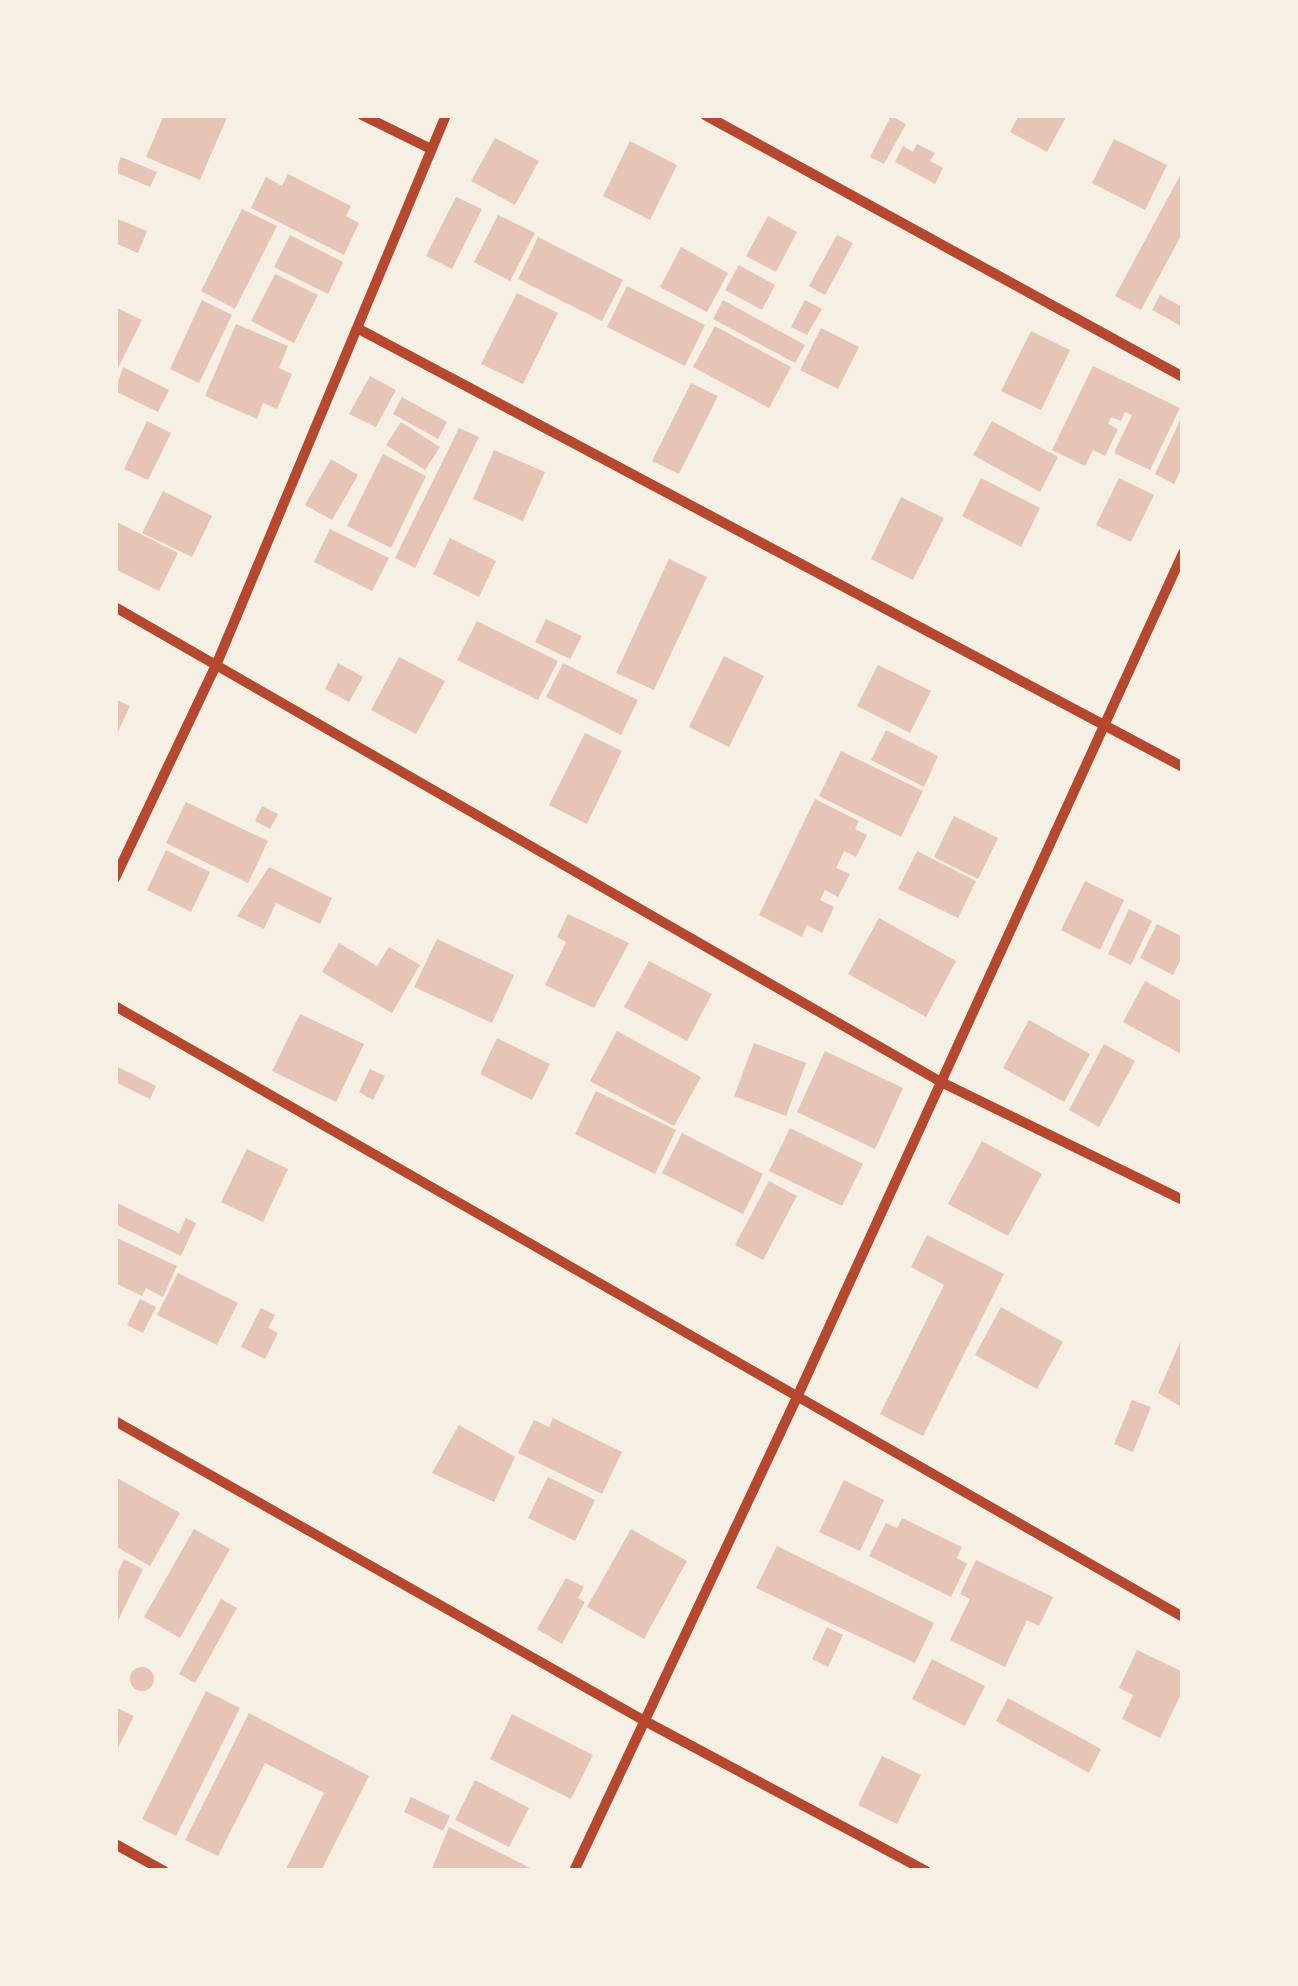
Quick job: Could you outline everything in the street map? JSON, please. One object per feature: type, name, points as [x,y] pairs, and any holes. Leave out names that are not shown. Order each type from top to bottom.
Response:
[{"type":"street","points":[[362,115],[432,149]]},
{"type":"street","points":[[115,878],[217,663],[446,115]]},
{"type":"street","points":[[705,115],[1183,377]]},
{"type":"street","points":[[357,328],[1183,766]]},
{"type":"street","points":[[574,1871],[798,1395],[1183,553]]},
{"type":"street","points":[[115,608],[217,663],[941,1082],[1183,1200]]},
{"type":"street","points":[[115,1006],[1183,1618]]},
{"type":"street","points":[[115,1421],[643,1720],[926,1871]]},
{"type":"street","points":[[115,1844],[164,1871]]},
{"type":"building","points":[[164,115],[228,115],[200,180],[146,157]]},
{"type":"building","points":[[1019,115],[1067,115],[1047,152],[1010,132]]},
{"type":"building","points":[[891,116],[906,124],[884,164],[870,157]]},
{"type":"building","points":[[495,138],[539,161],[515,205],[471,181]]},
{"type":"building","points":[[1114,139],[1167,165],[1145,210],[1092,183]]},
{"type":"building","points":[[630,141],[677,165],[650,220],[603,196]]},
{"type":"building","points":[[917,144],[935,153],[930,161],[943,168],[935,184],[895,162],[903,146],[913,152]]},
{"type":"building","points":[[121,157],[157,172],[150,187],[115,172]]},
{"type":"building","points":[[1183,170],[1183,232],[1141,310],[1115,296]]},
{"type":"building","points":[[288,174],[351,206],[346,216],[359,223],[344,255],[251,208],[266,177],[282,186]]},
{"type":"building","points":[[456,197],[482,209],[452,269],[426,256]]},
{"type":"building","points":[[242,209],[277,226],[235,309],[201,291]]},
{"type":"building","points":[[498,215],[535,233],[510,281],[474,262]]},
{"type":"building","points":[[768,216],[797,232],[776,272],[746,256]]},
{"type":"building","points":[[115,218],[147,231],[138,253],[115,243]]},
{"type":"building","points":[[290,235],[343,262],[328,294],[274,267]]},
{"type":"building","points":[[837,235],[853,243],[825,295],[809,286]]},
{"type":"building","points":[[538,237],[623,280],[602,321],[518,279]]},
{"type":"building","points":[[681,247],[728,273],[707,312],[660,287]]},
{"type":"building","points":[[739,265],[775,285],[762,310],[725,290]]},
{"type":"building","points":[[275,274],[318,295],[294,343],[251,321]]},
{"type":"building","points":[[627,286],[705,325],[685,366],[607,327]]},
{"type":"building","points":[[517,293],[558,313],[523,384],[481,364]]},
{"type":"building","points":[[1160,295],[1183,307],[1183,327],[1152,310]]},
{"type":"building","points":[[202,300],[232,315],[199,383],[170,369]]},
{"type":"building","points":[[723,300],[805,345],[795,363],[713,319]]},
{"type":"building","points":[[805,300],[822,309],[807,335],[791,327]]},
{"type":"building","points":[[115,307],[142,320],[118,368],[115,366]]},
{"type":"building","points":[[236,324],[288,346],[279,368],[292,374],[277,409],[263,403],[257,419],[205,396]]},
{"type":"building","points":[[715,326],[791,367],[769,408],[693,367]]},
{"type":"building","points":[[821,328],[859,347],[838,389],[800,370]]},
{"type":"building","points":[[1031,331],[1070,350],[1041,410],[1001,391]]},
{"type":"building","points":[[1093,366],[1180,408],[1150,470],[1114,453],[1132,415],[1125,412],[1121,421],[1111,417],[1108,424],[1118,429],[1105,456],[1093,450],[1085,466],[1052,450]]},
{"type":"building","points":[[123,367],[169,390],[158,412],[115,391]]},
{"type":"building","points":[[370,376],[396,390],[376,427],[349,414]]},
{"type":"building","points":[[691,383],[718,396],[679,474],[652,461]]},
{"type":"building","points":[[402,397],[447,422],[438,439],[393,414]]},
{"type":"building","points":[[1183,414],[1183,466],[1174,484],[1155,474]]},
{"type":"building","points":[[147,421],[171,433],[148,480],[124,469]]},
{"type":"building","points":[[992,421],[1058,457],[1040,492],[973,455]]},
{"type":"building","points":[[401,422],[440,447],[425,470],[386,445]]},
{"type":"building","points":[[459,428],[479,437],[415,568],[395,558]]},
{"type":"building","points":[[494,450],[545,472],[523,521],[473,499]]},
{"type":"building","points":[[383,454],[426,476],[391,548],[347,526]]},
{"type":"building","points":[[331,459],[358,475],[332,520],[305,505]]},
{"type":"building","points":[[981,478],[1040,508],[1021,547],[962,516]]},
{"type":"building","points":[[1119,478],[1154,495],[1131,542],[1096,525]]},
{"type":"building","points":[[163,491],[212,516],[192,557],[142,533]]},
{"type":"building","points":[[901,497],[944,518],[913,580],[871,559]]},
{"type":"building","points":[[115,521],[178,553],[159,591],[115,569]]},
{"type":"building","points":[[330,529],[389,558],[372,591],[314,562]]},
{"type":"building","points":[[450,538],[496,561],[479,597],[433,574]]},
{"type":"building","points":[[669,559],[707,577],[654,690],[616,673]]},
{"type":"building","points":[[546,619],[582,636],[570,659],[535,642]]},
{"type":"building","points":[[477,621],[558,661],[538,700],[457,660]]},
{"type":"building","points":[[724,656],[764,676],[729,747],[689,727]]},
{"type":"building","points":[[399,657],[445,681],[416,734],[371,710]]},
{"type":"building","points":[[338,663],[363,677],[349,702],[325,689]]},
{"type":"building","points":[[563,663],[638,700],[621,735],[546,697]]},
{"type":"building","points":[[878,665],[931,691],[910,733],[857,706]]},
{"type":"building","points":[[115,699],[130,706],[115,738]]},
{"type":"building","points":[[886,730],[938,756],[924,787],[871,760]]},
{"type":"building","points":[[585,733],[622,751],[587,824],[549,805]]},
{"type":"building","points":[[841,751],[923,791],[901,837],[819,796]]},
{"type":"building","points":[[815,799],[859,821],[855,829],[867,835],[856,857],[844,851],[836,868],[850,874],[838,897],[825,890],[820,900],[834,907],[822,933],[807,925],[802,937],[759,915]]},
{"type":"building","points":[[186,802],[268,841],[248,883],[166,843]]},
{"type":"building","points":[[262,806],[278,814],[270,829],[255,821]]},
{"type":"building","points":[[954,816],[998,838],[978,879],[934,857]]},
{"type":"building","points":[[166,850],[210,872],[191,912],[147,890]]},
{"type":"building","points":[[917,851],[976,881],[958,918],[898,889]]},
{"type":"building","points":[[269,867],[332,898],[320,924],[276,903],[264,929],[237,916]]},
{"type":"building","points":[[1085,881],[1124,900],[1100,950],[1061,930]]},
{"type":"building","points":[[1129,909],[1152,921],[1131,965],[1108,954]]},
{"type":"building","points":[[568,914],[629,943],[594,1008],[545,985],[566,942],[557,937]]},
{"type":"building","points":[[879,918],[956,961],[926,1017],[848,974]]},
{"type":"building","points":[[1157,924],[1183,937],[1183,955],[1173,975],[1140,958]]},
{"type":"building","points":[[437,939],[514,975],[492,1023],[414,987]]},
{"type":"building","points":[[339,943],[377,966],[389,947],[420,965],[392,1013],[322,972]]},
{"type":"building","points":[[649,961],[712,994],[687,1041],[624,1007]]},
{"type":"building","points":[[1145,981],[1183,1002],[1183,1055],[1123,1022]]},
{"type":"building","points":[[300,1014],[364,1044],[336,1102],[272,1071]]},
{"type":"building","points":[[1029,1020],[1090,1054],[1064,1102],[1003,1068]]},
{"type":"building","points":[[617,1031],[701,1077],[674,1126],[590,1081]]},
{"type":"building","points":[[497,1038],[550,1064],[532,1100],[480,1074]]},
{"type":"building","points":[[754,1043],[806,1063],[786,1116],[734,1096]]},
{"type":"building","points":[[1104,1044],[1135,1061],[1099,1127],[1069,1110]]},
{"type":"building","points":[[825,1051],[903,1088],[875,1149],[797,1112]]},
{"type":"building","points":[[118,1067],[156,1086],[150,1099],[115,1082]]},
{"type":"building","points":[[370,1069],[385,1076],[373,1100],[359,1092]]},
{"type":"building","points":[[596,1091],[676,1130],[655,1174],[575,1134]]},
{"type":"building","points":[[790,1128],[863,1164],[842,1206],[769,1171]]},
{"type":"building","points":[[682,1133],[763,1174],[743,1214],[662,1173]]},
{"type":"building","points":[[982,1141],[1042,1174],[1008,1236],[948,1204]]},
{"type":"building","points":[[247,1149],[288,1169],[263,1222],[221,1202]]},
{"type":"building","points":[[769,1181],[797,1196],[763,1260],[735,1245]]},
{"type":"building","points":[[115,1202],[179,1233],[186,1218],[196,1223],[181,1256],[115,1224]]},
{"type":"building","points":[[927,1235],[1004,1274],[923,1436],[880,1414],[944,1285],[911,1267]]},
{"type":"building","points":[[115,1237],[177,1266],[163,1297],[146,1288],[142,1296],[115,1283]]},
{"type":"building","points":[[178,1273],[238,1303],[217,1345],[157,1315]]},
{"type":"building","points":[[140,1299],[156,1307],[143,1333],[127,1325]]},
{"type":"building","points":[[1001,1307],[1063,1342],[1037,1389],[975,1355]]},
{"type":"building","points":[[261,1308],[275,1315],[268,1328],[278,1333],[265,1359],[241,1347]]},
{"type":"building","points":[[1180,1342],[1183,1343],[1183,1408],[1158,1393]]},
{"type":"building","points":[[1132,1400],[1151,1407],[1133,1452],[1114,1444]]},
{"type":"building","points":[[553,1418],[622,1452],[602,1494],[518,1453],[534,1420],[549,1427]]},
{"type":"building","points":[[459,1425],[515,1457],[494,1502],[432,1473]]},
{"type":"building","points":[[115,1477],[180,1513],[150,1566],[115,1546]]},
{"type":"building","points":[[548,1477],[595,1500],[575,1541],[528,1518]]},
{"type":"building","points":[[844,1480],[884,1500],[860,1551],[819,1532]]},
{"type":"building","points":[[902,1518],[962,1547],[957,1558],[967,1564],[951,1597],[869,1556],[886,1523],[897,1528]]},
{"type":"building","points":[[194,1529],[230,1549],[180,1638],[144,1617]]},
{"type":"building","points":[[631,1529],[687,1561],[644,1639],[587,1607]]},
{"type":"building","points":[[777,1546],[934,1623],[915,1663],[756,1588]]},
{"type":"building","points":[[124,1559],[143,1569],[115,1627],[115,1578]]},
{"type":"building","points":[[976,1560],[1053,1597],[1039,1626],[1027,1620],[1005,1667],[950,1640],[970,1599],[960,1594]]},
{"type":"building","points":[[566,1578],[584,1587],[578,1598],[585,1602],[562,1644],[537,1629]]},
{"type":"building","points":[[221,1599],[237,1608],[195,1683],[179,1674]]},
{"type":"building","points":[[827,1627],[843,1635],[828,1667],[812,1659]]},
{"type":"building","points":[[1137,1650],[1183,1672],[1183,1690],[1160,1738],[1122,1719],[1133,1695],[1119,1688]]},
{"type":"building","points":[[932,1659],[985,1686],[965,1726],[912,1699]]},
{"type":"building","points":[[142,1667],[154,1679],[142,1691],[130,1679]]},
{"type":"building","points":[[206,1691],[240,1708],[176,1836],[142,1819]]},
{"type":"building","points":[[1008,1698],[1101,1749],[1089,1773],[996,1721]]},
{"type":"building","points":[[115,1707],[134,1716],[115,1754]]},
{"type":"building","points":[[249,1713],[369,1776],[321,1871],[285,1871],[324,1793],[265,1763],[218,1856],[185,1840]]},
{"type":"building","points":[[512,1714],[593,1755],[571,1799],[490,1759]]},
{"type":"building","points":[[882,1756],[921,1775],[897,1824],[858,1805]]},
{"type":"building","points":[[475,1780],[529,1808],[509,1847],[455,1820]]},
{"type":"building","points":[[411,1797],[450,1816],[443,1831],[404,1812]]},
{"type":"building","points":[[449,1827],[536,1871],[431,1871]]}]
